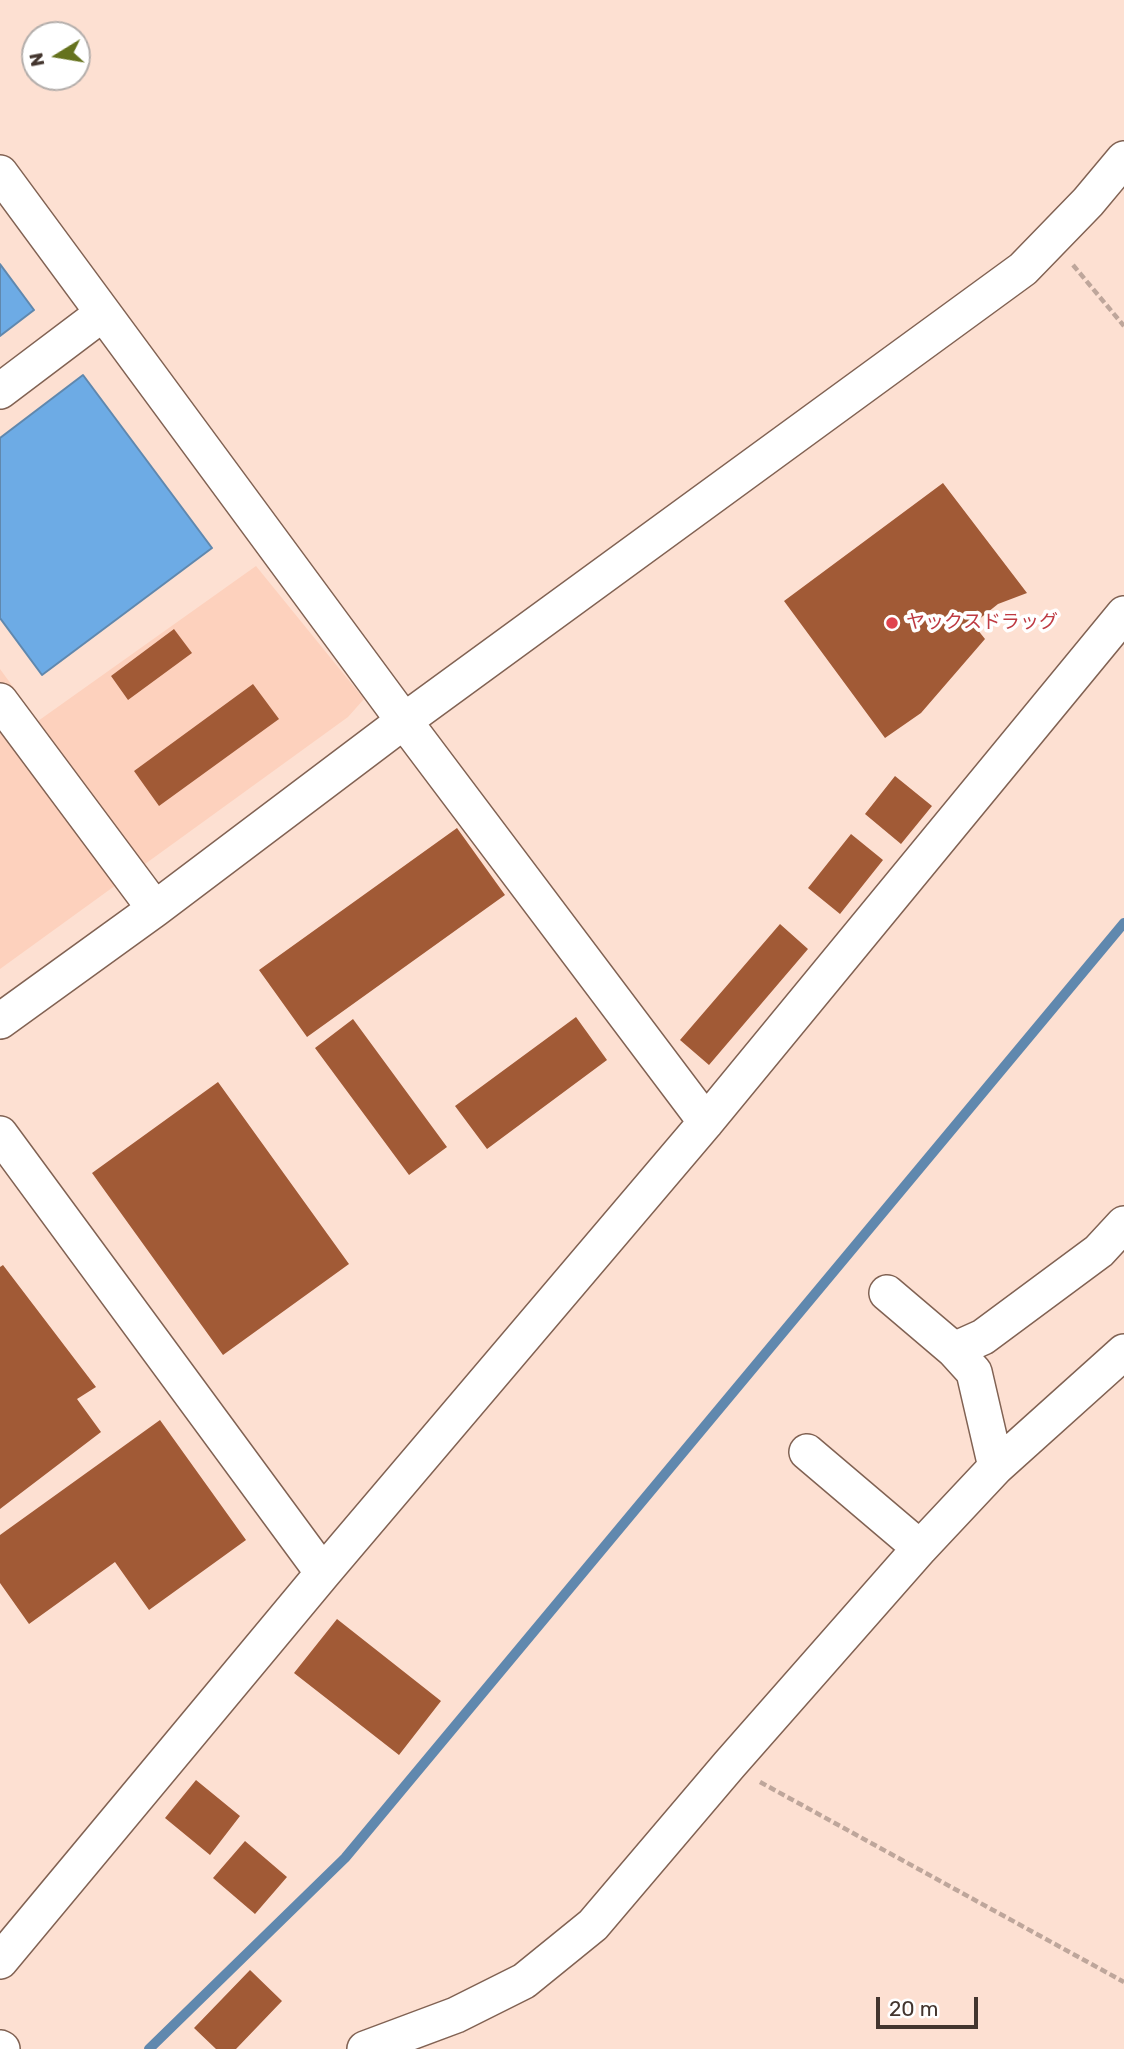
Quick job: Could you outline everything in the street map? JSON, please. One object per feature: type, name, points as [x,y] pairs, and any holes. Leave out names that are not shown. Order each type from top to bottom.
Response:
[{"type":"street","points":[[0,1021],[155,909],[404,721],[1023,269],[1088,202],[1124,159]]},
{"type":"street","points":[[0,173],[404,721],[706,1122]]},
{"type":"street","points":[[0,391],[102,314]]},
{"type":"street","points":[[0,1961],[323,1573],[706,1122],[1124,614]]},
{"type":"street","points":[[0,701],[155,909]]},
{"type":"street","points":[[0,1134],[323,1573]]},
{"type":"street","points":[[954,1350],[984,1337],[1099,1251],[1124,1224]]},
{"type":"street","points":[[887,1293],[954,1350],[974,1372],[996,1467]]},
{"type":"street","points":[[365,2049],[456,2015],[524,1981],[593,1925],[920,1548],[996,1467],[1124,1352]]},
{"type":"street","points":[[807,1452],[920,1548]]},
{"type":"path","points":[[1051,239],[1124,326]]},
{"type":"path","points":[[729,1765],[1124,1982]]},
{"type":"shaded area","points":[[256,566],[364,699],[348,717],[0,969],[0,669],[38,721]]},
{"type":"water","points":[[0,264],[34,310],[0,336]]},
{"type":"water","points":[[83,375],[212,548],[42,675],[0,618],[0,438]]},
{"type":"building","points":[[943,483],[1027,593],[998,604],[973,624],[985,639],[921,713],[885,738],[784,601]]},
{"type":"building","points":[[174,629],[192,653],[128,700],[111,676]]},
{"type":"building","points":[[253,684],[279,719],[159,806],[134,771]]},
{"type":"building","points":[[895,776],[932,806],[901,844],[865,814]]},
{"type":"building","points":[[457,828],[505,895],[307,1037],[259,970]]},
{"type":"building","points":[[851,834],[883,860],[840,914],[808,888]]},
{"type":"building","points":[[780,924],[808,949],[709,1065],[680,1040]]},
{"type":"building","points":[[576,1017],[607,1060],[487,1149],[455,1106]]},
{"type":"building","points":[[353,1019],[447,1147],[409,1175],[315,1048]]},
{"type":"building","points":[[218,1082],[349,1264],[223,1355],[92,1173]]},
{"type":"building","points":[[3,1265],[96,1387],[77,1399],[101,1432],[0,1509],[0,1267]]},
{"type":"building","points":[[160,1420],[246,1540],[149,1610],[115,1562],[29,1624],[0,1583],[0,1535]]},
{"type":"building","points":[[337,1619],[441,1701],[399,1755],[294,1673]]},
{"type":"building","points":[[196,1780],[240,1816],[210,1855],[165,1818]]},
{"type":"building","points":[[245,1841],[287,1877],[255,1914],[213,1878]]},
{"type":"building","points":[[250,1970],[282,2001],[236,2049],[216,2049],[194,2028]]},
{"type":"waterway","points":[[149,2049],[345,1858],[1124,923]]},
{"type":"place","name":"ヤックスドラッグ","points":[[892,623]]}]
